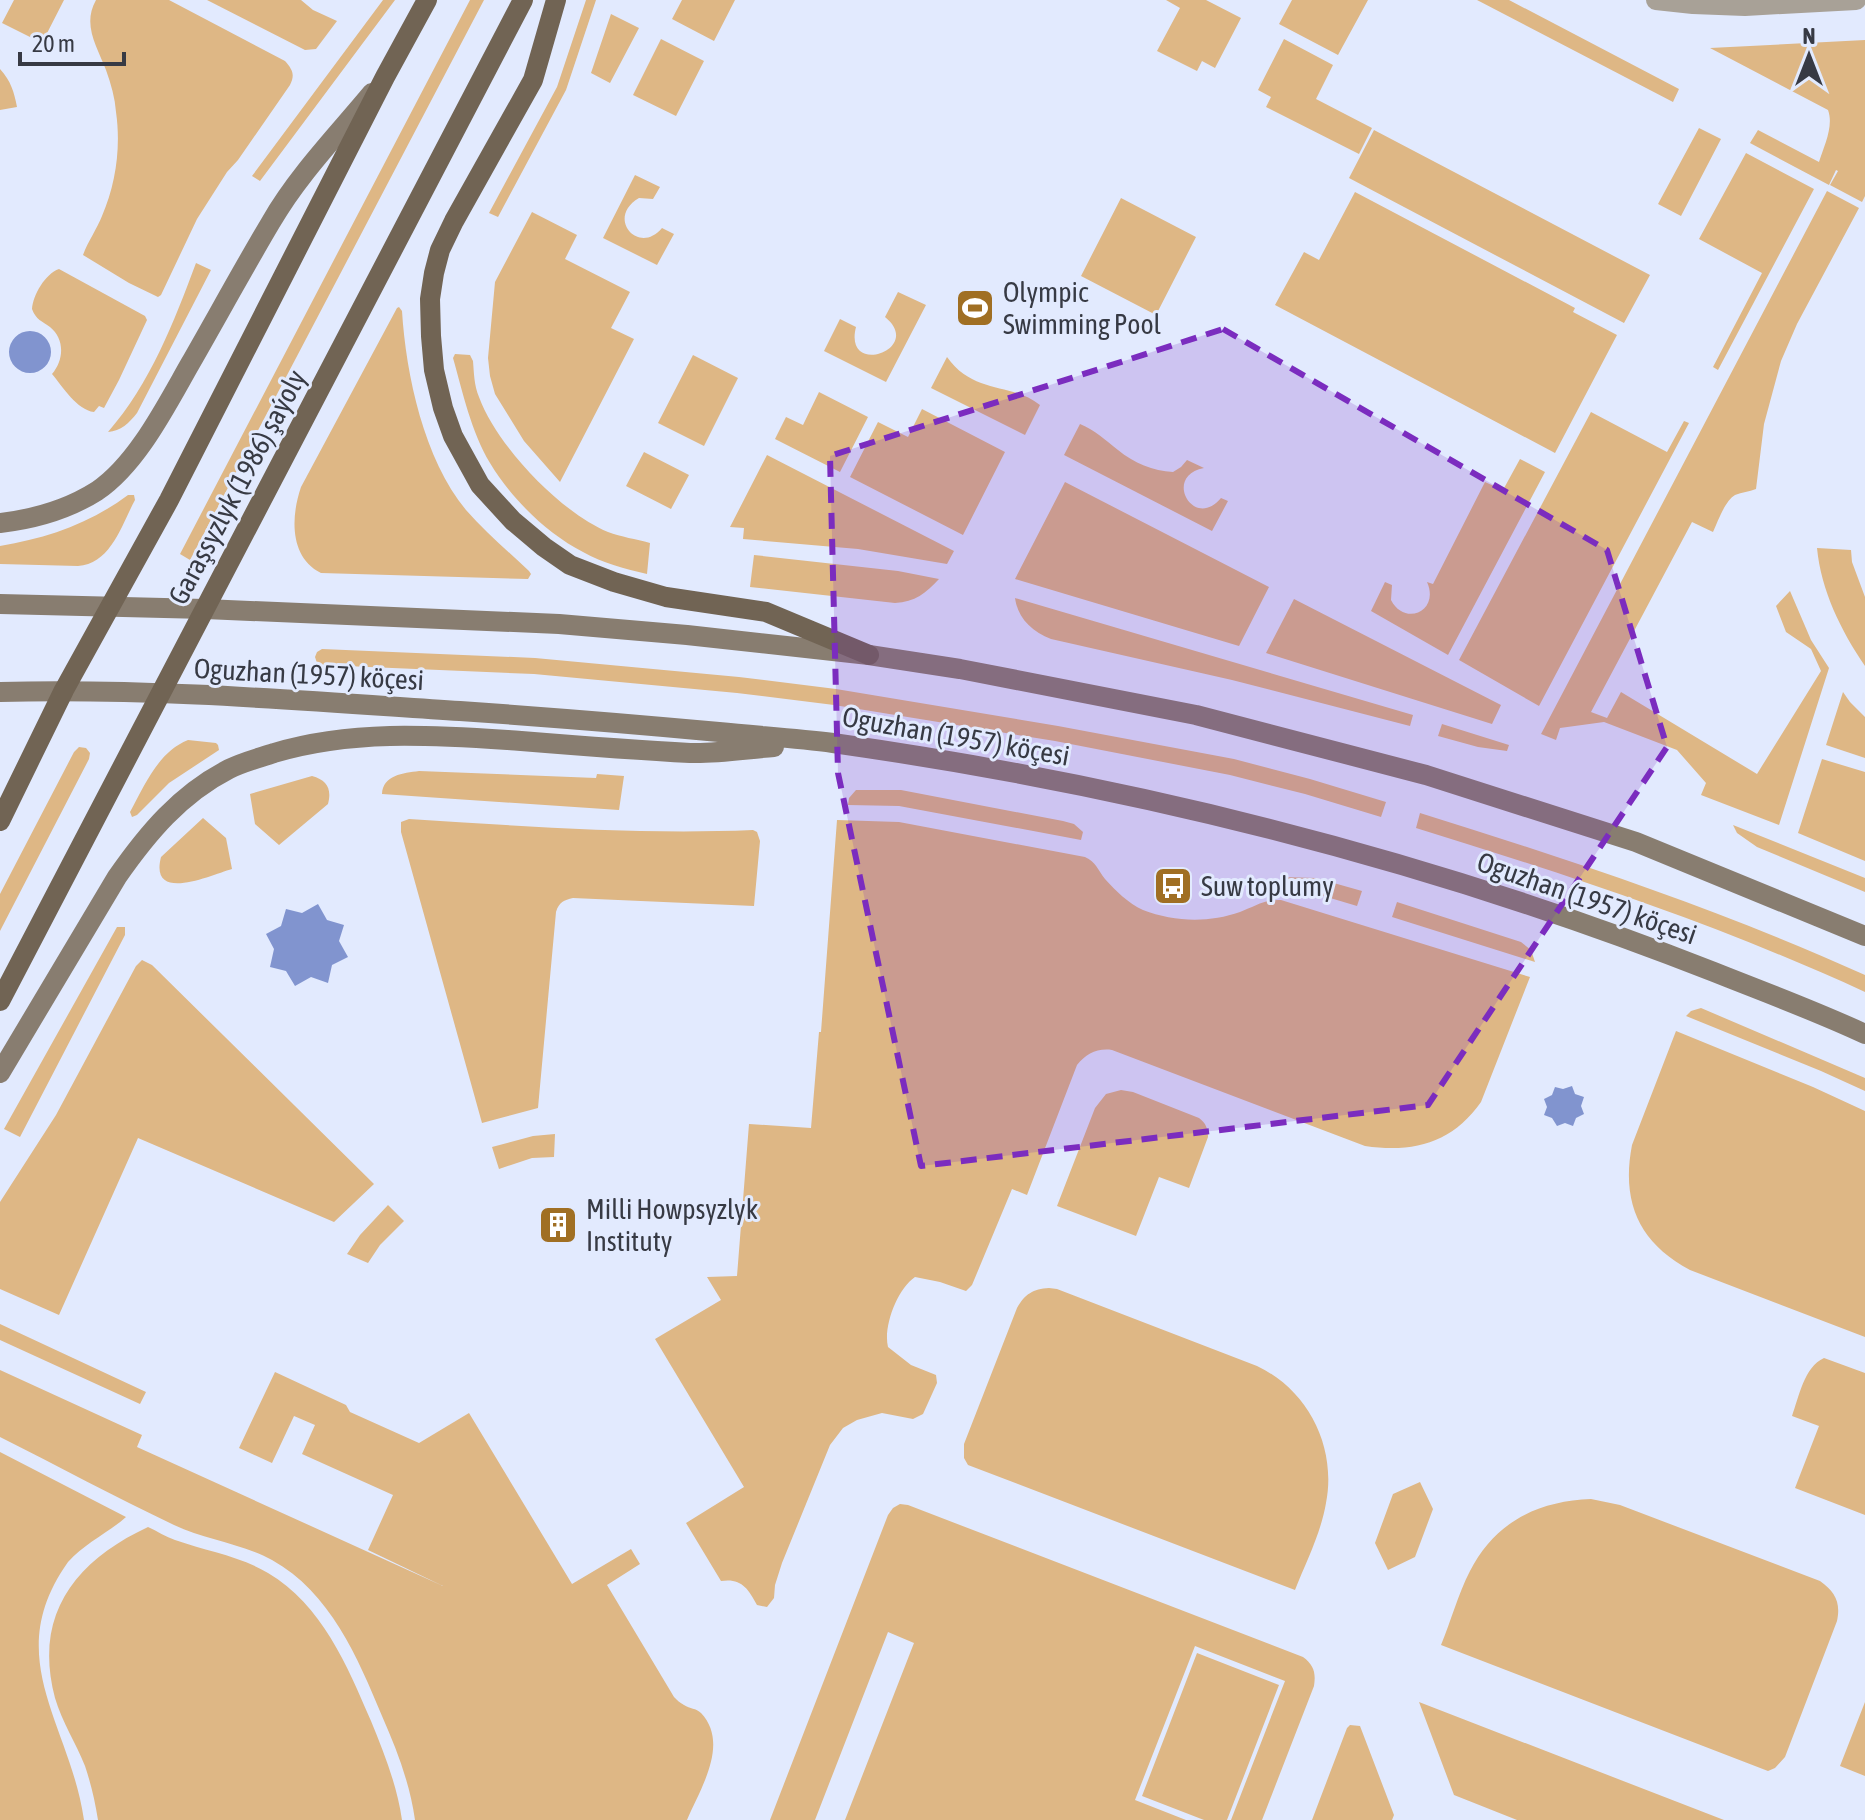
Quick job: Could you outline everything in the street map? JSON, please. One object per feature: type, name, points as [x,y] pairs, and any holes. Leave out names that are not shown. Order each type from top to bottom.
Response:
[{"type":"main road","name":"Garaşsyzlyk (1986) şaýoly","points":[[0,821],[64,690],[169,500],[427,0]]},
{"type":"main road","name":"Garaşsyzlyk (1986) şaýoly","points":[[0,1001],[523,0]]},
{"type":"main road","points":[[556,0],[533,80],[454,221],[437,261],[430,299],[434,370],[453,436],[480,485],[513,521],[570,565],[666,597],[766,612],[869,655]]},
{"type":"main road","points":[[0,523],[32,519],[68,507],[99,490],[123,467],[151,433],[272,219],[385,77]]},
{"type":"main road","points":[[0,604],[559,624],[869,655],[960,669],[1196,715],[1426,775],[1636,842],[1865,936]]},
{"type":"main road","name":"Oguzhan (1957) köçesi","points":[[0,692],[161,693],[601,721],[827,742],[1079,785],[1338,845],[1586,923],[1865,1034]]},
{"type":"main road","points":[[0,1073],[117,877],[137,849],[177,804],[227,770],[306,744],[340,738],[450,736],[694,753],[827,742]]},
{"type":"street","points":[[1656,0],[1745,6],[1856,0]]},
{"type":"highlighted area","points":[[1223,329],[1607,550],[1667,747],[1428,1105],[921,1166],[838,773],[830,456]]},
{"type":"shaded area","points":[[14,0],[64,0],[42,43],[2,23]]},
{"type":"shaded area","points":[[96,0],[169,0],[285,61],[292,73],[290,85],[197,219],[158,297],[83,255],[107,204],[117,152],[114,96],[91,27],[90,18]]},
{"type":"shaded area","points":[[207,0],[301,0],[313,10],[337,21],[316,49],[305,50]]},
{"type":"shaded area","points":[[383,0],[395,0],[260,181],[252,176]]},
{"type":"shaded area","points":[[470,0],[484,0],[190,560],[180,554]]},
{"type":"shaded area","points":[[586,0],[596,0],[566,90],[498,217],[489,213],[557,87]]},
{"type":"shaded area","points":[[682,0],[735,0],[714,41],[672,19]]},
{"type":"shaded area","points":[[1166,0],[1206,0],[1241,18],[1215,68],[1202,61],[1197,71],[1157,51],[1180,8]]},
{"type":"shaded area","points":[[1292,0],[1368,0],[1338,55],[1279,24]]},
{"type":"shaded area","points":[[1477,0],[1509,0],[1679,89],[1673,102]]},
{"type":"shaded area","points":[[611,14],[639,28],[610,83],[591,73]]},
{"type":"shaded area","points":[[661,39],[704,61],[676,116],[633,95]]},
{"type":"shaded area","points":[[1284,39],[1333,65],[1316,99],[1372,128],[1359,154],[1266,107],[1271,97],[1258,90]]},
{"type":"shaded area","points":[[1865,40],[1865,196],[1862,202],[1830,185],[1838,171],[1829,185],[1750,143],[1758,130],[1819,162],[1829,129],[1828,110],[1710,48]]},
{"type":"shaded area","points":[[0,69],[12,87],[17,107],[0,110]]},
{"type":"shaded area","points":[[1699,128],[1721,139],[1681,216],[1658,204]]},
{"type":"shaded area","points":[[1374,130],[1650,275],[1624,323],[1349,178]]},
{"type":"shaded area","points":[[1746,153],[1814,189],[1718,370],[1713,367],[1762,273],[1699,239]]},
{"type":"shaded area","points":[[635,175],[660,187],[653,199],[639,198],[629,206],[625,224],[629,231],[644,238],[653,236],[662,228],[674,234],[657,265],[603,238]]},
{"type":"shaded area","points":[[1827,191],[1859,208],[1797,324],[1781,361],[1764,424],[1756,489],[1731,498],[1713,532],[1692,522],[1591,712],[1607,718],[1621,692],[1757,774],[1821,671],[1811,649],[1786,632],[1776,606],[1790,591],[1811,640],[1829,668],[1779,825],[1701,795],[1706,783],[1677,750],[1604,722],[1560,728],[1556,740],[1541,734]]},
{"type":"shaded area","points":[[1355,192],[1575,308],[1573,312],[1617,335],[1555,453],[1275,305],[1304,252],[1319,260]]},
{"type":"shaded area","points":[[1121,198],[1196,237],[1156,315],[1081,276]]},
{"type":"shaded area","points":[[532,212],[577,235],[565,259],[630,292],[611,328],[634,339],[560,482],[524,441],[495,394],[488,358],[495,282]]},
{"type":"shaded area","points":[[196,263],[211,270],[137,413],[124,426],[108,432],[148,373],[170,330]]},
{"type":"shaded area","points":[[59,269],[145,316],[147,320],[104,408],[99,406],[94,412],[76,403],[52,374],[61,356],[60,343],[55,332],[37,318],[32,309],[41,286],[49,275]]},
{"type":"shaded area","points":[[898,292],[926,305],[886,382],[824,351],[840,319],[856,327],[855,343],[861,351],[870,355],[890,348],[896,339],[895,329],[885,317]]},
{"type":"shaded area","points":[[399,307],[413,389],[428,441],[439,466],[466,510],[529,571],[528,579],[321,573],[303,557],[294,523],[301,487]]},
{"type":"shaded area","points":[[455,354],[470,355],[477,392],[488,416],[532,475],[589,522],[608,532],[650,543],[647,574],[583,552],[543,525],[519,502],[490,463],[478,438],[453,358]]},
{"type":"shaded area","points":[[693,355],[738,378],[704,446],[658,423]]},
{"type":"shaded area","points":[[947,357],[969,377],[1017,393],[1040,405],[1025,435],[931,388]]},
{"type":"shaded area","points":[[819,392],[868,417],[840,472],[775,439],[786,417],[803,425]]},
{"type":"shaded area","points":[[922,409],[1005,452],[963,535],[850,477],[878,422],[908,437]]},
{"type":"shaded area","points":[[1591,412],[1667,452],[1684,421],[1689,423],[1539,706],[1459,660]]},
{"type":"shaded area","points":[[1080,424],[1131,459],[1151,468],[1173,472],[1187,460],[1204,468],[1192,473],[1185,481],[1184,490],[1193,505],[1201,508],[1211,507],[1221,498],[1228,501],[1212,531],[1064,455]]},
{"type":"shaded area","points":[[644,452],[689,475],[671,509],[626,486]]},
{"type":"shaded area","points":[[767,455],[954,551],[947,564],[858,549],[743,539],[744,528],[730,527]]},
{"type":"shaded area","points":[[1520,459],[1545,472],[1448,655],[1371,611],[1385,582],[1392,585],[1391,600],[1404,613],[1412,614],[1425,608],[1430,592],[1427,582],[1433,584],[1485,482],[1503,490]]},
{"type":"shaded area","points":[[1065,482],[1269,587],[1239,646],[1015,579]]},
{"type":"shaded area","points":[[128,495],[134,495],[135,500],[120,531],[107,551],[89,564],[0,564],[0,546],[67,528],[98,514]]},
{"type":"shaded area","points":[[1817,548],[1851,550],[1852,562],[1865,597],[1865,666],[1834,610],[1823,579]]},
{"type":"shaded area","points":[[754,555],[898,571],[939,579],[920,596],[895,603],[750,587]]},
{"type":"shaded area","points":[[1015,598],[1413,715],[1410,726],[1232,680],[1051,639],[1027,623],[1019,612]]},
{"type":"shaded area","points":[[1294,599],[1501,705],[1492,724],[1266,653]]},
{"type":"shaded area","points":[[322,649],[535,658],[836,689],[1234,759],[1386,802],[1381,817],[1230,775],[1055,741],[834,705],[534,674],[322,665],[317,663],[315,657]]},
{"type":"shaded area","points":[[1843,692],[1865,717],[1865,758],[1826,745]]},
{"type":"shaded area","points":[[1442,724],[1509,745],[1507,751],[1438,736]]},
{"type":"shaded area","points":[[188,740],[216,743],[219,750],[169,783],[132,817],[130,812],[153,770],[168,753]]},
{"type":"shaded area","points":[[79,747],[86,748],[90,753],[89,759],[0,931],[0,894]]},
{"type":"shaded area","points":[[1822,759],[1865,772],[1865,861],[1798,833]]},
{"type":"shaded area","points":[[419,771],[596,778],[597,774],[624,776],[619,810],[382,794],[390,779]]},
{"type":"shaded area","points":[[312,776],[327,786],[328,804],[279,845],[255,824],[250,794]]},
{"type":"shaded area","points":[[856,790],[901,790],[1063,821],[1074,824],[1083,832],[1081,840],[899,806],[848,805],[849,798]]},
{"type":"shaded area","points":[[1420,813],[1589,868],[1811,951],[1865,975],[1865,992],[1643,902],[1416,828]]},
{"type":"shaded area","points":[[203,818],[226,838],[232,869],[184,883],[164,880],[160,871],[161,857]]},
{"type":"shaded area","points":[[409,819],[624,831],[753,830],[760,841],[754,906],[573,898],[562,902],[556,912],[538,1108],[482,1123],[401,832],[401,822]]},
{"type":"shaded area","points":[[837,820],[899,822],[1085,857],[1127,900],[1143,910],[1167,917],[1192,920],[1216,918],[1281,900],[1530,977],[1481,1102],[1458,1127],[1444,1136],[1416,1146],[1365,1146],[1112,1050],[1097,1051],[1084,1058],[1077,1065],[1027,1195],[1012,1189],[972,1285],[966,1291],[915,1277],[902,1290],[890,1319],[888,1347],[911,1365],[936,1375],[937,1383],[923,1414],[913,1419],[882,1413],[857,1420],[843,1428],[830,1445],[782,1563],[774,1598],[767,1607],[757,1605],[739,1583],[721,1581],[686,1523],[744,1487],[655,1339],[721,1300],[707,1277],[737,1276],[749,1124],[811,1128]]},
{"type":"shaded area","points":[[1733,825],[1865,878],[1865,892],[1757,847],[1737,833]]},
{"type":"shaded area","points":[[1281,877],[1316,878],[1362,891],[1357,906],[1280,883]]},
{"type":"shaded area","points":[[1397,902],[1521,942],[1531,950],[1535,962],[1392,917]]},
{"type":"shaded area","points":[[117,927],[125,927],[125,935],[20,1137],[4,1129]]},
{"type":"shaded area","points":[[142,960],[152,965],[374,1184],[334,1222],[138,1138],[59,1315],[0,1289],[0,1202],[56,1115]]},
{"type":"shaded area","points":[[1701,1008],[1865,1078],[1865,1091],[1686,1016]]},
{"type":"shaded area","points":[[1676,1031],[1865,1111],[1865,1337],[1690,1270],[1672,1259],[1646,1234],[1632,1202],[1629,1185],[1632,1145]]},
{"type":"shaded area","points":[[1121,1090],[1199,1118],[1208,1134],[1189,1188],[1159,1177],[1136,1236],[1057,1206],[1095,1108],[1106,1094]]},
{"type":"shaded area","points":[[555,1134],[554,1157],[532,1158],[499,1169],[492,1147],[533,1136]]},
{"type":"shaded area","points":[[388,1205],[404,1221],[380,1245],[368,1263],[347,1254],[360,1235]]},
{"type":"shaded area","points":[[1049,1288],[1257,1366],[1275,1376],[1304,1405],[1322,1441],[1328,1482],[1321,1525],[1295,1590],[968,1465],[964,1458],[964,1444],[1017,1308],[1030,1293]]},
{"type":"shaded area","points":[[0,1324],[146,1392],[140,1404],[0,1340]]},
{"type":"shaded area","points":[[1824,1358],[1865,1373],[1865,1515],[1795,1488],[1819,1426],[1792,1416],[1807,1375]]},
{"type":"shaded area","points":[[0,1370],[142,1435],[137,1447],[443,1586],[368,1550],[393,1495],[302,1454],[315,1425],[294,1416],[272,1463],[239,1448],[275,1372],[346,1405],[350,1412],[419,1443],[469,1413],[572,1584],[631,1549],[640,1564],[607,1585],[674,1697],[701,1713],[713,1738],[710,1766],[687,1820],[415,1820],[402,1767],[363,1672],[340,1628],[310,1590],[272,1560],[174,1525],[0,1437]]},
{"type":"shaded area","points":[[0,1452],[126,1517],[68,1562],[49,1597],[40,1629],[39,1660],[45,1691],[77,1785],[84,1820],[0,1820]]},
{"type":"shaded area","points":[[1420,1482],[1433,1509],[1415,1557],[1388,1570],[1375,1543],[1393,1494]]},
{"type":"shaded area","points":[[1591,1499],[1620,1505],[1820,1581],[1833,1593],[1838,1608],[1837,1621],[1785,1757],[1775,1768],[1768,1771],[1441,1645],[1466,1580],[1492,1539],[1520,1517],[1536,1510],[1553,1504]]},
{"type":"shaded area","points":[[900,1504],[1307,1660],[1315,1677],[1314,1686],[1262,1820],[1231,1820],[1285,1681],[1195,1646],[1135,1800],[1186,1820],[845,1820],[914,1643],[888,1632],[815,1820],[770,1820],[888,1515]]},
{"type":"shaded area","points":[[148,1527],[175,1540],[257,1567],[287,1586],[304,1602],[331,1638],[371,1721],[390,1769],[402,1820],[98,1820],[85,1766],[55,1698],[50,1641],[66,1594],[81,1574],[100,1556]]},
{"type":"shaded area","points":[[1197,1653],[1279,1685],[1227,1820],[1204,1820],[1142,1796]]},
{"type":"shaded area","points":[[1419,1702],[1724,1820],[1517,1820],[1454,1795]]},
{"type":"shaded area","points":[[1865,1702],[1865,1776],[1840,1766]]},
{"type":"shaded area","points":[[1350,1725],[1360,1726],[1394,1815],[1392,1820],[1312,1820]]},
{"type":"water","points":[[30,331],[45,337],[51,352],[45,367],[30,373],[15,367],[9,352],[15,337]]},
{"type":"water","points":[[318,904],[327,920],[344,925],[339,941],[348,957],[332,965],[328,983],[311,977],[295,986],[286,971],[270,967],[274,949],[266,934],[281,926],[286,909],[302,913]]},
{"type":"water","points":[[1572,1086],[1575,1094],[1584,1097],[1581,1106],[1584,1114],[1576,1118],[1573,1126],[1565,1123],[1557,1126],[1552,1118],[1544,1115],[1547,1107],[1544,1099],[1552,1095],[1555,1087],[1563,1089]]},
{"type":"place","name":"Olympic Swimming Pool","points":[[975,308]]},
{"type":"place","name":"Suw toplumy","points":[[1173,886]]},
{"type":"place","name":"Milli Howpsyzlyk Instituty","points":[[558,1225]]}]
